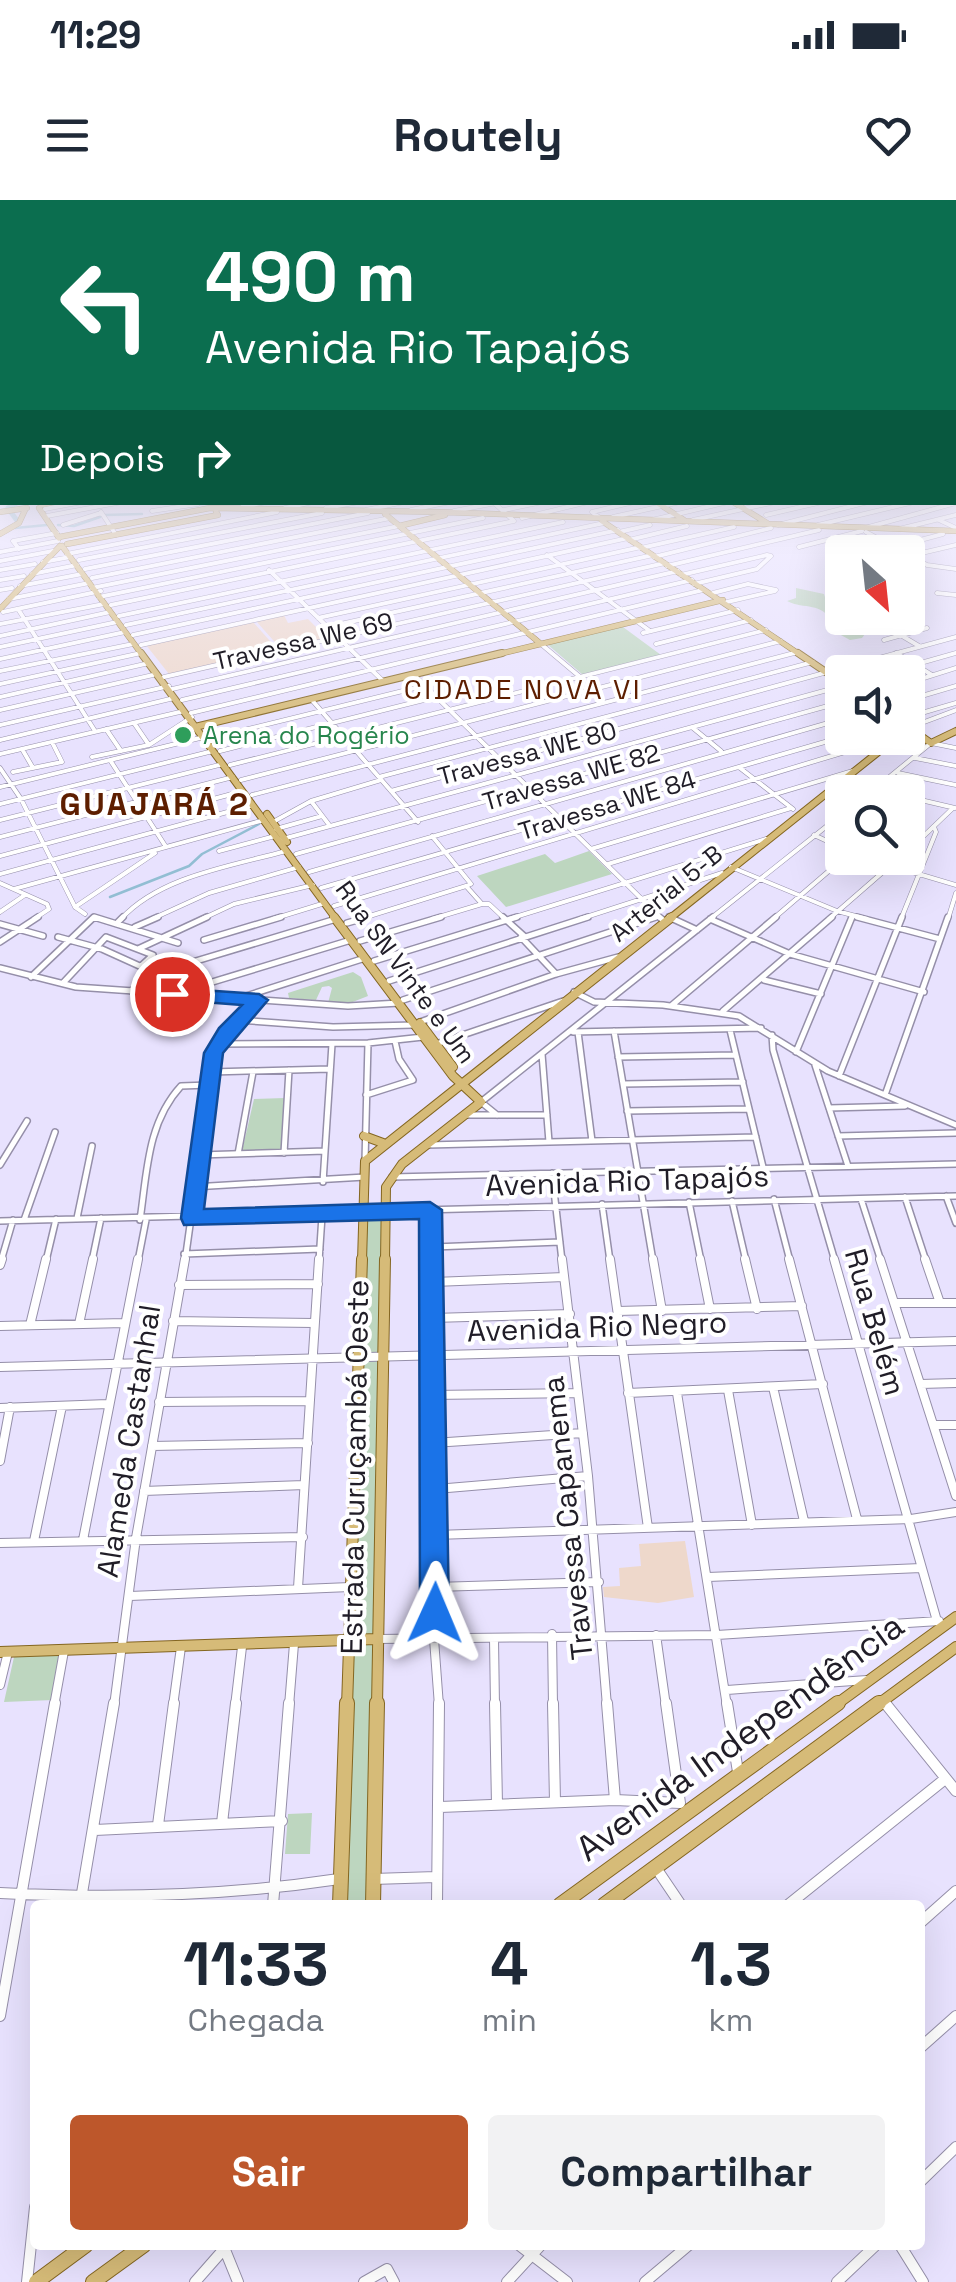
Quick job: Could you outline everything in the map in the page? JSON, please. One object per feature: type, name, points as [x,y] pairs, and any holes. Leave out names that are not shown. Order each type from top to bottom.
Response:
[{"type":"main road","points":[[66,549],[170,688]]},
{"type":"main road","points":[[645,549],[723,601]]},
{"type":"main road","points":[[430,550],[541,644]]},
{"type":"main road","points":[[27,575],[44,562],[50,551]]},
{"type":"main road","points":[[1,611],[2,601],[50,551]]},
{"type":"main road","points":[[693,582],[825,669]]},
{"type":"main road","points":[[198,726],[723,601]]},
{"type":"main road","points":[[125,628],[170,688]]},
{"type":"main road","name":"Rua SN Vinte e Um","points":[[170,688],[252,794],[299,867],[334,906],[337,916],[347,923],[401,1002]]},
{"type":"main road","points":[[925,737],[932,742],[956,731]]},
{"type":"main road","name":"Arterial 5-B","points":[[365,1161],[766,839],[795,811],[874,755]]},
{"type":"main road","name":"Rua SN Vinte e Um","points":[[237,779],[264,820],[309,872],[324,903],[462,1082]]},
{"type":"main road","name":"Rua SN Vinte e Um","points":[[420,1029],[436,1044],[462,1082]]},
{"type":"main road","points":[[391,1176],[481,1102],[462,1082]]},
{"type":"main road","points":[[364,1136],[384,1143]]},
{"type":"main road","points":[[340,1900],[365,1161]]},
{"type":"main road","name":"Estrada Curuçambá Oeste","points":[[373,1900],[386,1211],[391,1176]]},
{"type":"main road","name":"Avenida Independência","points":[[566,1900],[682,1808],[738,1775],[954,1618]]},
{"type":"main road","points":[[4,1652],[97,1652],[124,1646],[180,1648],[376,1639]]},
{"type":"main road","name":"Avenida Independência","points":[[611,1900],[956,1646]]},
{"type":"main road","points":[[36,2282],[79,2250]]},
{"type":"main road","points":[[94,2282],[117,2274],[139,2250]]},
{"type":"street","points":[[44,562],[93,549]]},
{"type":"street","points":[[0,580],[143,549]]},
{"type":"street","points":[[0,590],[184,549]]},
{"type":"street","points":[[0,636],[30,630],[141,568],[233,549]]},
{"type":"street","points":[[252,549],[383,682]]},
{"type":"street","points":[[0,624],[148,576],[282,549]]},
{"type":"street","points":[[1,611],[336,549]]},
{"type":"street","points":[[2,601],[163,594],[384,549]]},
{"type":"street","points":[[0,647],[434,549]]},
{"type":"street","points":[[0,659],[481,549]]},
{"type":"street","points":[[133,634],[532,549]]},
{"type":"street","points":[[539,549],[650,632]]},
{"type":"street","points":[[0,684],[139,647],[584,549]]},
{"type":"street","points":[[318,618],[632,549]]},
{"type":"street","points":[[327,627],[682,549]]},
{"type":"street","points":[[726,549],[757,569]]},
{"type":"street","points":[[170,688],[222,664],[740,549]]},
{"type":"street","points":[[0,561],[50,551]]},
{"type":"street","points":[[0,725],[170,688],[358,659],[757,569],[771,556],[680,573]]},
{"type":"street","points":[[134,559],[163,594]]},
{"type":"street","points":[[0,570],[35,564]]},
{"type":"street","points":[[925,564],[956,568]]},
{"type":"street","name":"Travessa We 69","points":[[0,740],[87,720],[170,688],[680,573]]},
{"type":"street","points":[[713,593],[747,584],[776,590],[723,601]]},
{"type":"street","points":[[0,754],[161,716],[190,715],[703,590]]},
{"type":"street","points":[[937,594],[956,595]]},
{"type":"street","points":[[18,609],[95,732]]},
{"type":"street","points":[[670,654],[643,633],[736,610]]},
{"type":"street","points":[[656,644],[750,620]]},
{"type":"street","points":[[0,820],[766,630]]},
{"type":"street","points":[[884,640],[901,635],[920,646]]},
{"type":"street","points":[[889,655],[956,636]]},
{"type":"street","points":[[0,837],[781,641]]},
{"type":"street","points":[[541,644],[580,676]]},
{"type":"street","points":[[0,672],[139,647]]},
{"type":"street","points":[[280,652],[288,662]]},
{"type":"street","points":[[252,794],[798,652]]},
{"type":"street","points":[[925,663],[956,654]]},
{"type":"street","points":[[219,852],[280,838],[311,800],[814,662]]},
{"type":"street","points":[[0,697],[149,663]]},
{"type":"street","points":[[222,664],[230,675]]},
{"type":"street","points":[[613,668],[795,811]]},
{"type":"street","points":[[925,679],[956,668]]},
{"type":"street","points":[[925,670],[934,676]]},
{"type":"street","points":[[391,792],[825,673]]},
{"type":"street","points":[[413,674],[663,918],[697,930]]},
{"type":"street","points":[[0,710],[153,675]]},
{"type":"street","points":[[0,787],[424,686]]},
{"type":"street","points":[[925,695],[956,686]]},
{"type":"street","name":"Travessa WE 80","points":[[280,838],[825,688]]},
{"type":"street","points":[[314,690],[321,696]]},
{"type":"street","points":[[0,804],[436,697]]},
{"type":"street","points":[[311,700],[403,806],[434,835],[471,884],[347,923]]},
{"type":"street","points":[[925,717],[956,702]]},
{"type":"street","points":[[296,854],[825,707]]},
{"type":"street","points":[[925,720],[956,710]]},
{"type":"street","points":[[92,756],[149,745],[190,715]]},
{"type":"street","points":[[161,716],[171,731]]},
{"type":"street","points":[[134,723],[149,745]]},
{"type":"street","name":"Travessa WE 82","points":[[309,872],[825,724]]},
{"type":"street","points":[[106,729],[121,752]]},
{"type":"street","points":[[13,772],[62,762],[52,742]]},
{"type":"street","points":[[138,949],[234,904],[317,887],[445,852],[825,742]]},
{"type":"street","points":[[893,775],[932,742],[956,748]]},
{"type":"street","points":[[22,750],[33,768]]},
{"type":"street","name":"Travessa WE 84","points":[[334,906],[835,755]]},
{"type":"street","points":[[914,758],[956,766]]},
{"type":"street","points":[[110,760],[163,848]]},
{"type":"street","points":[[591,849],[857,769]]},
{"type":"street","points":[[0,770],[13,784],[75,907],[88,916],[178,943]]},
{"type":"street","points":[[897,772],[956,785]]},
{"type":"street","points":[[0,856],[243,791]]},
{"type":"street","points":[[311,800],[330,826]]},
{"type":"street","points":[[925,803],[955,808]]},
{"type":"street","points":[[0,874],[253,805]]},
{"type":"street","points":[[925,835],[955,808]]},
{"type":"street","points":[[606,865],[795,811]]},
{"type":"street","points":[[118,922],[129,908],[322,816]]},
{"type":"street","points":[[14,889],[264,820]]},
{"type":"street","points":[[497,1114],[481,1102],[575,1032],[825,827]]},
{"type":"street","points":[[839,1076],[936,832],[934,827]]},
{"type":"street","points":[[814,836],[825,841]]},
{"type":"street","points":[[172,994],[508,918],[766,839]]},
{"type":"street","points":[[75,907],[163,848]]},
{"type":"street","points":[[731,866],[837,911],[940,939]]},
{"type":"street","points":[[134,927],[214,892],[299,867]]},
{"type":"street","points":[[389,981],[722,873]]},
{"type":"street","points":[[670,1006],[825,873]]},
{"type":"street","points":[[722,1012],[878,875]]},
{"type":"street","points":[[915,875],[956,885]]},
{"type":"street","points":[[0,883],[49,907],[0,942]]},
{"type":"street","points":[[466,886],[482,904]]},
{"type":"street","points":[[214,892],[234,904]]},
{"type":"street","points":[[885,1095],[954,908],[956,893]]},
{"type":"street","points":[[0,912],[26,894]]},
{"type":"street","points":[[204,940],[324,903]]},
{"type":"street","points":[[234,999],[482,904],[508,918],[556,974]]},
{"type":"street","points":[[31,977],[88,916]]},
{"type":"street","points":[[130,992],[156,973],[337,916]]},
{"type":"street","points":[[796,1052],[852,916]]},
{"type":"street","points":[[1,970],[62,984],[130,992],[348,1006],[401,1002],[663,918]]},
{"type":"street","points":[[710,920],[790,954],[924,992]]},
{"type":"street","points":[[0,924],[44,936]]},
{"type":"street","points":[[58,937],[96,947],[156,973]]},
{"type":"street","points":[[62,984],[106,937],[153,955],[141,966]]},
{"type":"street","points":[[218,1044],[396,1041],[556,974],[618,957]]},
{"type":"street","points":[[762,980],[820,994]]},
{"type":"street","points":[[574,992],[607,1003],[722,1012],[762,1028],[839,1076],[956,1124]]},
{"type":"street","name":"Alameda Castanhal","points":[[80,1900],[124,1646],[136,1538],[192,1218],[193,1187],[211,1072],[218,1044],[259,1000]]},
{"type":"street","points":[[436,1044],[563,1000]]},
{"type":"street","points":[[238,1020],[420,1029]]},
{"type":"street","points":[[575,1032],[762,1028]]},
{"type":"street","points":[[730,1030],[763,1167]]},
{"type":"street","points":[[614,1031],[662,1311]]},
{"type":"street","points":[[575,1032],[592,1141]]},
{"type":"street","name":"Rua Belém","points":[[772,1035],[773,1050],[911,1519],[936,1621]]},
{"type":"street","points":[[366,1095],[413,1079],[399,1059],[396,1041]]},
{"type":"street","points":[[322,1182],[332,1044]]},
{"type":"street","points":[[365,1161],[368,1044]]},
{"type":"street","points":[[542,1054],[548,1142]]},
{"type":"street","points":[[618,1057],[736,1056]]},
{"type":"street","points":[[815,1064],[848,1166]]},
{"type":"street","points":[[211,1072],[330,1069]]},
{"type":"street","points":[[284,1153],[289,1070]]},
{"type":"street","points":[[238,1154],[253,1072]]},
{"type":"street","points":[[623,1084],[742,1082]]},
{"type":"street","points":[[83,1540],[143,1220],[152,1144],[166,1102],[181,1086],[210,1084]]},
{"type":"street","points":[[829,1108],[911,1106]]},
{"type":"street","points":[[627,1111],[748,1109]]},
{"type":"street","points":[[466,1116],[547,1115]]},
{"type":"street","points":[[0,1165],[27,1122]]},
{"type":"street","points":[[24,1220],[55,1132]]},
{"type":"street","points":[[838,1136],[956,1133]]},
{"type":"street","points":[[427,1145],[756,1138]]},
{"type":"street","points":[[77,1218],[92,1146]]},
{"type":"street","points":[[199,1155],[325,1151]]},
{"type":"street","points":[[410,1157],[417,1176]]},
{"type":"street","points":[[391,1176],[956,1164]]},
{"type":"street","name":"Travessa Capanema","points":[[552,1173],[599,1582],[616,1800]]},
{"type":"street","points":[[193,1187],[365,1177]]},
{"type":"street","points":[[946,1196],[956,1224]]},
{"type":"street","name":"Avenida Rio Tapajós","points":[[0,1221],[322,1216],[642,1202],[956,1196]]},
{"type":"street","points":[[904,1197],[940,1303]]},
{"type":"street","points":[[774,1199],[858,1519]]},
{"type":"street","points":[[861,1199],[952,1470],[956,1496]]},
{"type":"street","points":[[732,1200],[756,1308]]},
{"type":"street","points":[[689,1202],[710,1310]]},
{"type":"street","points":[[602,1204],[648,1528]]},
{"type":"street","points":[[430,1210],[434,1247],[431,1394],[440,1807],[437,1900]]},
{"type":"street","points":[[298,1588],[322,1216]]},
{"type":"street","points":[[79,1324],[100,1218]]},
{"type":"street","points":[[30,1326],[56,1219]]},
{"type":"street","points":[[0,1264],[13,1220]]},
{"type":"street","points":[[434,1247],[560,1242]]},
{"type":"street","points":[[184,1254],[320,1249]]},
{"type":"street","points":[[434,1282],[564,1277]]},
{"type":"street","points":[[178,1285],[318,1284]]},
{"type":"street","points":[[895,1303],[956,1303]]},
{"type":"street","points":[[618,1311],[802,1306]]},
{"type":"street","points":[[433,1318],[570,1314]]},
{"type":"street","points":[[173,1321],[314,1322]]},
{"type":"street","points":[[0,1326],[124,1323]]},
{"type":"street","name":"Avenida Rio Negro","points":[[0,1367],[956,1341]]},
{"type":"street","points":[[921,1384],[956,1382]]},
{"type":"street","points":[[628,1393],[823,1384]]},
{"type":"street","points":[[772,1387],[804,1521]]},
{"type":"street","points":[[728,1390],[752,1524]]},
{"type":"street","points":[[677,1393],[738,1775]]},
{"type":"street","points":[[431,1394],[578,1394]]},
{"type":"street","points":[[159,1402],[309,1401]]},
{"type":"street","points":[[0,1408],[108,1404]]},
{"type":"street","points":[[34,1542],[62,1406]]},
{"type":"street","points":[[0,1461],[10,1407]]},
{"type":"street","points":[[935,1425],[956,1424]]},
{"type":"street","points":[[433,1444],[583,1433]]},
{"type":"street","points":[[152,1446],[308,1443]]},
{"type":"street","points":[[436,1488],[588,1476]]},
{"type":"street","points":[[144,1491],[304,1486]]},
{"type":"street","points":[[436,1534],[911,1519],[956,1512]]},
{"type":"street","points":[[0,1543],[302,1537]]},
{"type":"street","points":[[708,1577],[922,1568]]},
{"type":"street","points":[[436,1587],[599,1582]]},
{"type":"street","points":[[130,1596],[350,1587]]},
{"type":"street","points":[[376,1639],[717,1635],[954,1618]]},
{"type":"street","points":[[552,1634],[555,1802]]},
{"type":"street","points":[[440,1807],[616,1800],[682,1808],[656,1635]]},
{"type":"street","points":[[494,1639],[496,1804]]},
{"type":"street","points":[[273,1900],[294,1644]]},
{"type":"street","points":[[222,1822],[242,1646]]},
{"type":"street","points":[[158,1825],[180,1648]]},
{"type":"street","points":[[0,2016],[64,1651]]},
{"type":"street","points":[[0,1685],[4,1652]]},
{"type":"street","points":[[727,1690],[869,1680]]},
{"type":"street","points":[[882,1700],[956,1791]]},
{"type":"street","points":[[794,1900],[945,1778]]},
{"type":"street","points":[[95,1830],[282,1822]]},
{"type":"street","points":[[656,1867],[678,1900]]},
{"type":"street","points":[[373,1879],[436,1877]]},
{"type":"street","points":[[96,1900],[274,1889],[340,1879]]},
{"type":"street","points":[[925,1919],[956,1891]]},
{"type":"street","points":[[0,1893],[24,1892],[74,1900]]},
{"type":"street","points":[[925,2044],[956,2016]]},
{"type":"street","points":[[925,2177],[956,2147]]},
{"type":"street","points":[[27,2282],[30,2250]]},
{"type":"street","points":[[195,2282],[221,2250]]},
{"type":"street","points":[[224,2250],[238,2282]]},
{"type":"street","points":[[525,2250],[567,2282]]},
{"type":"street","points":[[507,2282],[534,2250]]},
{"type":"street","points":[[644,2282],[683,2250]]},
{"type":"street","points":[[837,2282],[871,2250]]},
{"type":"street","points":[[903,2250],[923,2282]]},
{"type":"street","points":[[364,2282],[386,2269],[394,2282]]},
{"type":"shaded area","points":[[284,615],[288,623],[308,619],[328,639],[281,649],[256,621]]},
{"type":"shaded area","points":[[253,622],[278,650],[169,674],[146,645]]},
{"type":"shaded area","points":[[685,1541],[694,1597],[658,1603],[604,1597],[603,1587],[620,1586],[619,1568],[641,1566],[639,1544]]},
{"type":"green space","points":[[796,588],[824,594],[825,614],[787,601],[796,598]]},
{"type":"green space","points":[[623,627],[661,655],[583,675],[547,644]]},
{"type":"green space","points":[[841,635],[864,635],[862,638],[850,640]]},
{"type":"green space","points":[[589,851],[612,874],[506,907],[477,876],[545,854],[555,863]]},
{"type":"green space","points":[[353,972],[361,977],[368,996],[345,1005],[328,1003],[332,988],[329,986],[322,987],[316,1000],[289,998],[288,993]]},
{"type":"green space","points":[[285,1098],[282,1150],[242,1151],[254,1099]]},
{"type":"green space","points":[[375,1216],[385,1221],[372,1900],[342,1900],[364,1220]]},
{"type":"green space","points":[[62,1655],[53,1700],[4,1702],[14,1657]]},
{"type":"green space","points":[[312,1813],[310,1854],[285,1854],[288,1814]]},
{"type":"waterway","points":[[110,897],[189,866],[202,854],[259,824]]},
{"type":"place","name":"Arena do Rogério","points":[[183,735]]},
{"type":"district","name":"CIDADE NOVA VI","points":[[523,689]]},
{"type":"district","name":"GUAJARÁ 2","points":[[155,804]]},
{"type":"route","points":[[172,994],[259,1000],[226,1032],[214,1053],[193,1187],[192,1218],[430,1210],[434,1247],[431,1394],[436,1488],[435,1613]]}]
